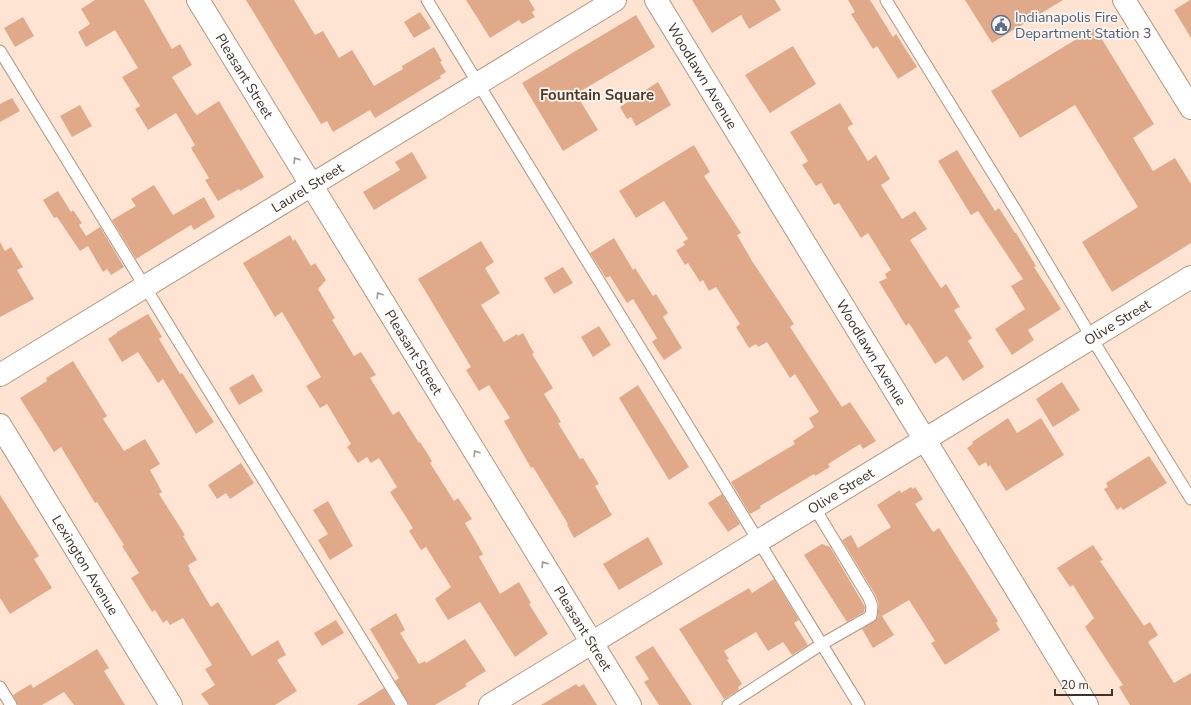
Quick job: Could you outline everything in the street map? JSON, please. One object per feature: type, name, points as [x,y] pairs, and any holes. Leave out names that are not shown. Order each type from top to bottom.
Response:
[{"type":"street","name":"Pleasant Street","points":[[198,0],[630,705]]},
{"type":"street","name":"Laurel Street","points":[[0,375],[615,0]]},
{"type":"street","name":"Woodlawn Avenue","points":[[656,0],[926,439],[1087,705]]},
{"type":"street","points":[[1124,0],[1191,108]]},
{"type":"street","name":"Olive Street","points":[[490,705],[1191,277]]},
{"type":"street","name":"Lexington Avenue","points":[[0,425],[172,705]]},
{"type":"lane","points":[[427,0],[859,705]]},
{"type":"lane","points":[[886,0],[1021,218],[1092,338],[1191,499]]},
{"type":"lane","points":[[0,51],[402,705]]},
{"type":"lane","points":[[728,705],[822,644],[871,616],[873,611],[869,598],[814,507]]},
{"type":"lane","points":[[0,687],[11,705]]},
{"type":"building","points":[[95,0],[144,0],[172,49],[180,44],[192,65],[172,77],[194,112],[197,115],[219,101],[264,177],[240,191],[239,189],[218,201],[205,180],[209,178],[191,148],[195,145],[176,113],[148,130],[135,109],[140,106],[122,77],[138,68],[115,30],[86,47],[78,32],[90,24],[81,9]]},
{"type":"building","points":[[246,0],[294,0],[315,35],[323,31],[339,58],[352,50],[374,86],[403,69],[402,66],[434,47],[446,72],[440,76],[441,78],[375,118],[370,110],[333,132],[327,121],[321,124]]},
{"type":"building","points":[[466,0],[529,0],[535,10],[532,12],[535,17],[522,24],[519,20],[490,38]]},
{"type":"building","points":[[692,0],[775,0],[781,10],[749,29],[741,15],[712,33]]},
{"type":"building","points":[[848,0],[870,0],[893,37],[896,34],[917,67],[898,79],[877,46],[873,49],[851,14],[855,12]]},
{"type":"building","name":"Indianapolis Fire Department Station 3","points":[[965,0],[1063,0],[992,43]]},
{"type":"building","points":[[1191,0],[1191,38],[1174,10]]},
{"type":"building","points":[[420,12],[431,28],[414,38],[404,22]]},
{"type":"building","points":[[636,15],[655,47],[576,94],[598,130],[563,151],[522,83]]},
{"type":"building","points":[[23,17],[34,36],[15,47],[4,28]]},
{"type":"building","points":[[1095,28],[1154,124],[1133,138],[1153,171],[1175,158],[1191,184],[1191,243],[1112,292],[1082,242],[1138,207],[1075,105],[1020,138],[991,91]]},
{"type":"building","points":[[793,46],[816,84],[770,113],[745,75]]},
{"type":"building","points":[[658,82],[671,105],[636,126],[631,117],[627,119],[620,107]]},
{"type":"building","points":[[12,98],[20,111],[0,122],[0,104]]},
{"type":"building","points":[[840,103],[853,124],[848,127],[848,129],[868,161],[876,155],[890,179],[881,185],[902,219],[915,211],[927,229],[910,240],[941,288],[946,284],[960,307],[954,310],[972,338],[968,341],[984,367],[963,381],[947,356],[935,364],[909,323],[906,326],[879,282],[887,278],[885,274],[891,270],[868,233],[861,238],[839,203],[834,205],[821,183],[816,186],[802,165],[808,161],[790,132]]},
{"type":"building","points":[[80,105],[92,126],[72,137],[60,116]]},
{"type":"building","points":[[694,145],[710,172],[704,176],[741,233],[737,235],[752,261],[794,324],[790,327],[842,407],[850,402],[876,441],[863,449],[860,444],[828,464],[830,467],[815,476],[814,474],[760,506],[761,508],[750,514],[731,482],[795,444],[793,441],[814,427],[809,418],[819,412],[795,374],[790,378],[767,342],[758,347],[756,344],[749,348],[736,327],[740,324],[716,287],[709,291],[703,280],[700,282],[688,263],[685,265],[676,250],[685,245],[683,242],[688,239],[664,201],[636,218],[619,191]]},
{"type":"building","points":[[957,150],[995,211],[999,208],[1016,233],[1036,266],[1034,267],[1061,309],[1028,330],[1034,340],[1012,355],[995,329],[1025,309],[1011,286],[1023,279],[978,211],[971,215],[938,161]]},
{"type":"building","points":[[412,152],[427,178],[374,210],[363,192],[400,170],[395,162]]},
{"type":"building","points":[[154,185],[173,215],[204,197],[215,217],[194,230],[191,225],[136,259],[112,220],[136,206],[131,199]]},
{"type":"building","points":[[58,191],[71,212],[73,210],[82,223],[79,225],[86,236],[100,227],[124,267],[111,275],[107,269],[103,272],[88,246],[80,251],[57,217],[54,218],[43,200]]},
{"type":"building","points":[[290,235],[293,241],[295,239],[311,266],[315,263],[326,280],[318,289],[335,318],[332,320],[354,356],[361,352],[376,375],[370,378],[393,415],[399,411],[432,461],[430,463],[454,501],[458,498],[472,519],[465,523],[483,554],[479,557],[500,594],[519,582],[531,603],[529,604],[548,634],[515,657],[480,602],[448,620],[435,599],[451,587],[426,547],[421,550],[409,531],[413,528],[390,492],[397,487],[379,458],[371,463],[367,457],[358,463],[347,447],[351,444],[327,404],[320,408],[306,386],[321,377],[282,312],[275,317],[243,263]]},
{"type":"building","points":[[614,238],[633,270],[635,268],[653,296],[656,294],[668,313],[663,317],[682,348],[664,360],[652,342],[657,338],[633,299],[627,303],[610,276],[606,278],[590,253]]},
{"type":"building","points":[[481,241],[494,262],[485,268],[500,293],[481,305],[504,342],[517,334],[518,336],[523,333],[534,353],[532,354],[553,388],[544,394],[561,422],[558,423],[580,459],[583,458],[599,484],[595,486],[612,515],[574,538],[567,525],[568,524],[533,467],[531,468],[504,421],[510,418],[489,385],[479,391],[466,370],[471,367],[418,279]]},
{"type":"building","points":[[0,242],[5,251],[11,247],[23,267],[17,270],[34,299],[0,317]]},
{"type":"building","points":[[563,267],[573,283],[554,294],[544,278]]},
{"type":"building","points":[[148,314],[162,337],[159,339],[180,374],[182,373],[214,422],[196,434],[163,379],[158,383],[138,352],[122,362],[108,339]]},
{"type":"building","points":[[599,326],[611,345],[593,357],[581,337]]},
{"type":"building","points":[[73,361],[107,416],[103,419],[124,451],[145,439],[160,464],[150,470],[162,492],[159,494],[185,535],[183,536],[197,560],[188,565],[189,570],[211,607],[218,602],[252,656],[278,640],[286,655],[277,660],[297,691],[275,705],[209,705],[201,694],[215,685],[205,669],[212,665],[183,618],[170,625],[167,620],[163,623],[155,610],[152,612],[131,578],[139,573],[122,546],[124,545],[97,502],[95,503],[61,447],[54,452],[20,398],[47,381],[46,378]]},
{"type":"building","points":[[253,374],[263,391],[239,405],[229,388]]},
{"type":"building","points":[[1062,382],[1080,410],[1053,427],[1036,399]]},
{"type":"building","points":[[638,385],[689,467],[669,480],[619,398]]},
{"type":"building","points":[[1008,418],[1017,433],[1041,418],[1064,455],[1006,491],[990,465],[988,467],[986,462],[979,466],[967,448],[973,444],[972,442]]},
{"type":"building","points":[[1149,456],[1167,483],[1123,510],[1121,507],[1117,510],[1104,489],[1108,487],[1106,483]]},
{"type":"building","points":[[241,463],[254,483],[230,499],[226,493],[217,499],[208,485]]},
{"type":"building","points":[[911,487],[913,489],[915,487],[923,499],[915,504],[933,532],[939,528],[998,621],[996,623],[1000,630],[945,665],[931,643],[935,641],[909,600],[882,616],[894,635],[873,648],[862,629],[877,619],[879,604],[875,594],[842,540],[851,535],[858,548],[891,527],[877,505],[900,490],[901,493]]},
{"type":"building","points":[[722,494],[740,524],[728,532],[708,503]]},
{"type":"building","points":[[0,495],[39,556],[34,559],[52,588],[10,614],[0,598]]},
{"type":"building","points":[[328,501],[353,546],[330,560],[318,540],[328,534],[313,510]]},
{"type":"building","points":[[648,537],[663,564],[619,590],[603,564]]},
{"type":"building","points":[[822,544],[830,547],[865,607],[864,612],[847,622],[804,555]]},
{"type":"building","points":[[1093,545],[1103,560],[1100,561],[1144,626],[1150,622],[1158,635],[1148,642],[1174,683],[1191,673],[1191,705],[1130,705],[1119,687],[1123,685],[1085,627],[1094,618],[1073,585],[1070,587],[1057,568]]},
{"type":"building","points":[[774,579],[799,620],[794,623],[808,645],[792,655],[783,642],[768,651],[756,632],[724,651],[729,659],[727,660],[742,684],[738,687],[739,690],[724,699],[679,629],[749,588],[752,593]]},
{"type":"building","points":[[396,613],[405,630],[400,633],[419,664],[425,661],[426,663],[465,639],[486,671],[465,684],[467,686],[435,705],[409,705],[395,681],[399,678],[370,629]]},
{"type":"building","points":[[336,620],[344,633],[322,646],[314,633]]},
{"type":"building","points":[[653,646],[692,705],[659,705],[644,682],[649,679],[635,657]]},
{"type":"building","points":[[97,649],[109,668],[104,671],[125,705],[74,705],[64,692],[42,705],[18,705],[13,695],[31,684],[33,688]]},
{"type":"building","points":[[576,684],[579,687],[584,684],[597,705],[541,705]]},
{"type":"building","points":[[384,688],[394,705],[357,705]]},
{"type":"place","name":"Indianapolis Fire Department Station 3","points":[[1001,25]]},
{"type":"district","name":"Fountain Square","points":[[597,95]]}]
